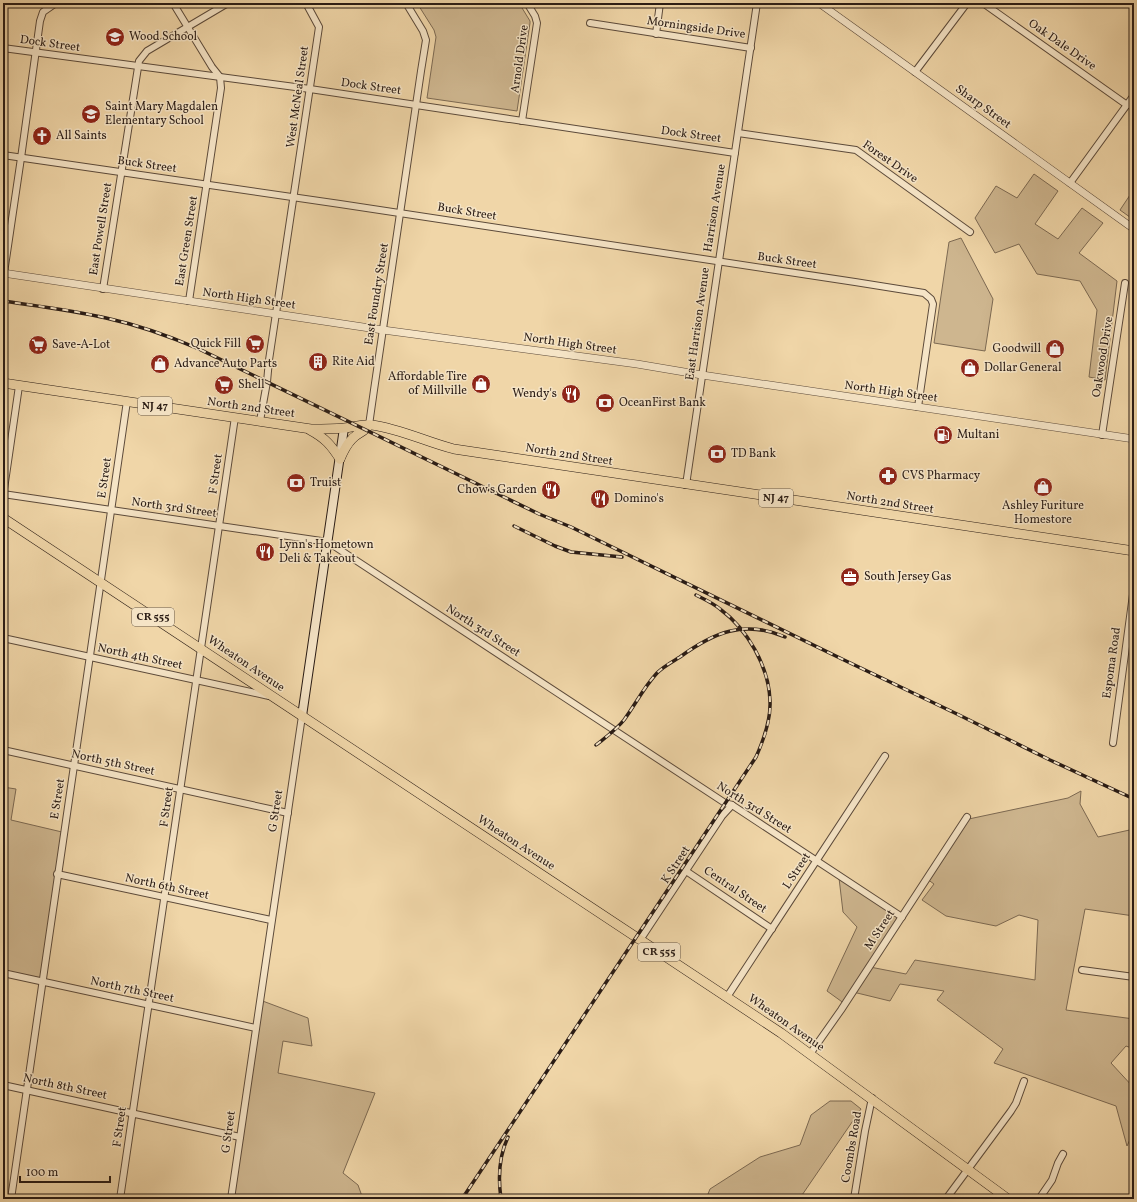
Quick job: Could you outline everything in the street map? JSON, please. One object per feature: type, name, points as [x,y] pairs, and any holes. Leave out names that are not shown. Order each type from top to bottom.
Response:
[{"type":"main road","name":"North 2nd Street","points":[[3,384],[308,428],[344,428],[370,425],[402,432],[454,449],[1134,551]]},
{"type":"main road","points":[[340,459],[346,446],[352,438],[367,430],[370,425]]},
{"type":"main road","points":[[308,428],[328,441],[340,459]]},
{"type":"main road","name":"G Street","points":[[302,716],[344,428]]},
{"type":"main road","name":"Wheaton Avenue","points":[[3,518],[727,997],[872,1098],[1008,1199]]},
{"type":"street","points":[[173,3],[220,77]]},
{"type":"street","points":[[137,66],[141,57],[147,51],[228,3]]},
{"type":"street","name":"West McNeal Street","points":[[260,421],[319,27],[306,3]]},
{"type":"street","name":"East Foundry Street","points":[[370,425],[426,40],[423,31],[406,3]]},
{"type":"street","name":"Arnold Drive","points":[[522,121],[537,22],[527,3]]},
{"type":"street","points":[[656,34],[660,3]]},
{"type":"street","name":"Harrison Avenue","points":[[718,262],[757,3]]},
{"type":"street","name":"Sharp Street","points":[[819,3],[1134,229]]},
{"type":"street","points":[[915,72],[967,3]]},
{"type":"street","name":"Oak Dale Drive","points":[[984,3],[1127,105]]},
{"type":"street","points":[[3,273],[41,16],[46,9],[54,4]]},
{"type":"street","name":"Morningside Drive","points":[[590,23],[751,48]]},
{"type":"street","name":"Dock Street","points":[[3,48],[310,89],[735,153]]},
{"type":"street","name":"East Powell Street","points":[[103,289],[137,66]]},
{"type":"street","name":"East Green Street","points":[[189,301],[221,88],[220,77]]},
{"type":"street","points":[[1070,184],[1134,95]]},
{"type":"street","name":"Forest Drive","points":[[738,133],[856,150],[970,232]]},
{"type":"street","name":"Buck Street","points":[[3,155],[400,213],[855,282],[927,295],[933,304],[918,407]]},
{"type":"street","name":"East Harrison Avenue","points":[[686,484],[718,262]]},
{"type":"street","name":"North High Street","points":[[3,273],[383,330],[637,364],[1134,439]]},
{"type":"street","name":"Oakwood Drive","points":[[1102,435],[1125,283]]},
{"type":"street","points":[[3,494],[19,386]]},
{"type":"street","name":"E Street","points":[[12,1199],[127,402]]},
{"type":"street","name":"F Street","points":[[120,1199],[235,418]]},
{"type":"street","name":"North 3rd Street","points":[[3,494],[328,542],[712,795],[725,803],[732,805],[902,917]]},
{"type":"street","name":"Espoma Road","points":[[1112,743],[1134,587]]},
{"type":"street","name":"North 4th Street","points":[[3,638],[273,697]]},
{"type":"street","name":"G Street","points":[[231,1199],[302,716]]},
{"type":"street","name":"North 5th Street","points":[[3,750],[288,812]]},
{"type":"street","name":"L Street","points":[[727,997],[885,756]]},
{"type":"street","name":"K Street","points":[[640,940],[722,816],[732,805]]},
{"type":"street","name":"M Street","points":[[810,1054],[841,1010],[967,817]]},
{"type":"street","name":"Central Street","points":[[686,871],[772,929]]},
{"type":"street","name":"North 6th Street","points":[[58,874],[271,920]]},
{"type":"street","points":[[1082,970],[1134,977]]},
{"type":"street","name":"North 7th Street","points":[[3,973],[256,1028]]},
{"type":"street","points":[[946,1199],[1011,1111],[1016,1103],[1024,1081]]},
{"type":"street","name":"North 8th Street","points":[[3,1085],[240,1137]]},
{"type":"street","name":"Coombs Road","points":[[854,1199],[872,1098]]},
{"type":"street","points":[[1040,1199],[1052,1180],[1063,1154]]},
{"type":"street","points":[[3,1197],[12,1199]]},
{"type":"shaded area","points":[[417,3],[519,3],[530,23],[517,111],[427,98],[436,37],[434,30]]},
{"type":"shaded area","points":[[1034,174],[1058,191],[1035,224],[1058,239],[1082,208],[1103,223],[1079,253],[1117,281],[1105,380],[1089,377],[1097,310],[1080,281],[1037,274],[1019,244],[995,253],[975,218],[996,186],[1017,198]]},
{"type":"shaded area","points":[[1134,189],[1134,220],[1120,210]]},
{"type":"shaded area","points":[[961,238],[993,299],[985,351],[934,343],[949,242]]},
{"type":"shaded area","points":[[3,787],[16,789],[11,820],[62,832],[41,981],[3,973]]},
{"type":"shaded area","points":[[1081,791],[1080,804],[1098,837],[1134,829],[1134,916],[1085,909],[1066,1010],[1134,1019],[1134,1049],[1126,1046],[1111,1063],[1134,1088],[1134,1131],[1127,1146],[1116,1106],[994,1063],[1003,1049],[937,1000],[944,991],[900,984],[890,1001],[853,992],[845,1004],[827,991],[857,927],[843,912],[839,878],[901,920],[870,967],[906,974],[915,960],[1035,980],[1038,920],[1019,915],[996,926],[946,916],[922,900],[934,884],[927,879],[964,820],[1068,798]]},
{"type":"shaded area","points":[[260,1000],[308,1018],[312,1046],[283,1041],[278,1073],[375,1093],[343,1173],[358,1185],[363,1199],[231,1199]]},
{"type":"shaded area","points":[[830,1101],[851,1101],[861,1109],[800,1198],[706,1199],[710,1189],[760,1157],[800,1145],[811,1115]]},
{"type":"railway","points":[[3,301],[67,310],[118,321],[153,331],[199,349],[539,514],[571,527],[1050,760],[1134,799]]},
{"type":"railway","points":[[514,526],[571,552],[622,557]]},
{"type":"railway","points":[[462,1199],[756,757],[762,743],[768,722],[770,701],[769,688],[761,662],[755,649],[730,617],[708,601],[696,595]]},
{"type":"railway","points":[[596,745],[624,720],[648,684],[662,668],[705,641],[717,635],[742,629],[756,629],[785,637]]},
{"type":"railway","points":[[501,1199],[500,1167],[508,1137]]},
{"type":"place","name":"Wood School","points":[[115,37]]},
{"type":"place","name":"Saint Mary Magdalen Elementary School","points":[[91,114]]},
{"type":"place","name":"All Saints","points":[[42,136]]},
{"type":"place","name":"Quick Fill","points":[[255,344]]},
{"type":"place","name":"Save-A-Lot","points":[[38,345]]},
{"type":"place","name":"Goodwill","points":[[1055,349]]},
{"type":"place","name":"Rite Aid","points":[[318,362]]},
{"type":"place","name":"Advance Auto Parts","points":[[160,364]]},
{"type":"place","name":"Dollar General","points":[[970,368]]},
{"type":"place","name":"Affordable Tire of Millville","points":[[481,384]]},
{"type":"place","name":"Shell","points":[[224,385]]},
{"type":"place","name":"Wendy's","points":[[571,394]]},
{"type":"place","name":"OceanFirst Bank","points":[[605,403]]},
{"type":"place","name":"Multani","points":[[943,435]]},
{"type":"place","name":"TD Bank","points":[[717,454]]},
{"type":"place","name":"CVS Pharmacy","points":[[888,476]]},
{"type":"place","name":"Truist","points":[[296,483]]},
{"type":"place","name":"Ashley Furiture Homestore","points":[[1043,487]]},
{"type":"place","name":"Chow's Garden","points":[[551,490]]},
{"type":"place","name":"Domino's","points":[[600,499]]},
{"type":"place","name":"Lynn's Hometown Deli & Takeout","points":[[265,552]]},
{"type":"place","name":"South Jersey Gas","points":[[850,577]]}]
